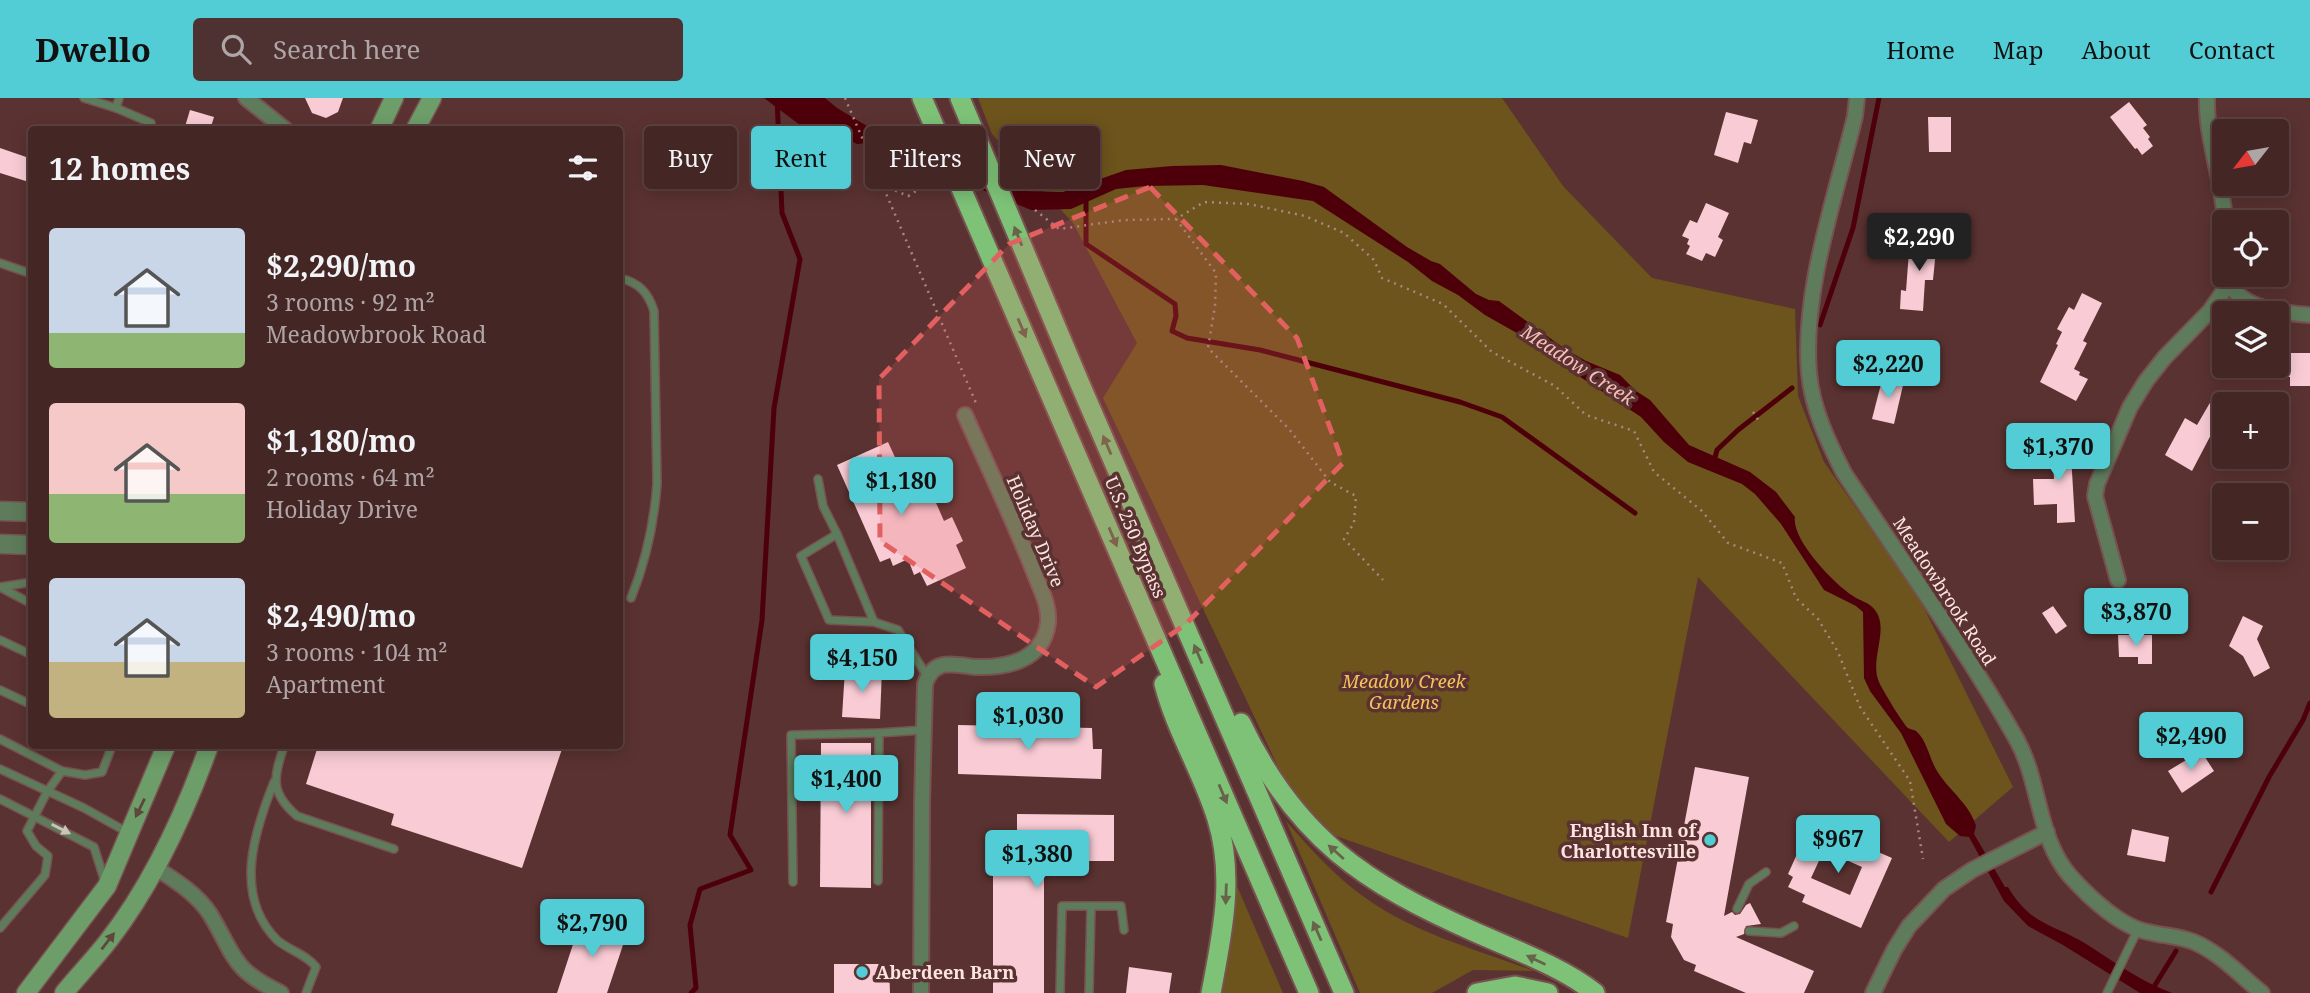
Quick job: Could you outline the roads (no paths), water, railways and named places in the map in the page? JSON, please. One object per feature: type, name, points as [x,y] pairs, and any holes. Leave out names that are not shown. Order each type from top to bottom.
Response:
[{"type":"highway","name":"U.S. 250 Bypass","points":[[922,98],[1309,993]]},
{"type":"highway","name":"U.S. 250 Bypass","points":[[960,98],[1080,384],[1344,993]]},
{"type":"highway","points":[[1138,596],[1165,691],[1217,819],[1225,856],[1227,890],[1211,993]]},
{"type":"highway","points":[[1213,689],[1235,710],[1263,768],[1293,808],[1353,867],[1412,904],[1533,958],[1586,985],[1595,993]]},
{"type":"highway","points":[[1477,993],[1515,986],[1548,993]]},
{"type":"main road","points":[[381,126],[394,98]]},
{"type":"main road","points":[[417,126],[432,98]]},
{"type":"main road","points":[[26,993],[107,886],[165,749]]},
{"type":"main road","points":[[64,993],[110,939],[156,867],[208,749]]},
{"type":"street","points":[[246,98],[279,126]]},
{"type":"street","name":"Meadowbrook Road","points":[[1857,98],[1855,116],[1820,253],[1809,333],[1809,374],[1826,437],[1844,473],[1980,678],[2018,743],[2047,832],[2057,857],[2071,877],[2115,917],[2138,929],[2194,942],[2213,952],[2262,993]]},
{"type":"street","points":[[2207,98],[2213,153],[2224,210]]},
{"type":"street","points":[[2118,580],[2095,496],[2097,484],[2130,407],[2146,381],[2165,357],[2210,311],[2223,287]]},
{"type":"street","points":[[2232,287],[2245,300],[2264,307],[2310,315]]},
{"type":"street","name":"Holiday Drive","points":[[928,676],[935,668],[944,665],[983,667],[1022,661],[1042,643],[1048,619],[1046,606],[1027,556],[965,415]]},
{"type":"street","points":[[0,511],[28,512]]},
{"type":"street","points":[[0,544],[28,545]]},
{"type":"street","points":[[921,993],[925,684],[928,676]]},
{"type":"street","points":[[1873,993],[1909,926],[1944,889],[1972,870],[2047,832]]},
{"type":"street","points":[[156,867],[189,890],[201,903],[242,970],[281,993]]},
{"type":"lane","points":[[84,98],[151,123]]},
{"type":"lane","points":[[116,108],[119,98]]},
{"type":"lane","points":[[0,263],[28,273]]},
{"type":"lane","points":[[623,279],[643,289],[654,311],[656,509],[642,571],[631,598]]},
{"type":"lane","points":[[818,479],[823,506],[874,622]]},
{"type":"lane","points":[[837,534],[801,556],[829,620],[874,622],[898,630],[928,676]]},
{"type":"lane","points":[[0,587],[28,583]]},
{"type":"lane","points":[[0,587],[28,602]]},
{"type":"lane","points":[[0,640],[28,653]]},
{"type":"lane","points":[[0,690],[28,703]]},
{"type":"lane","points":[[793,881],[791,735],[924,730]]},
{"type":"lane","points":[[878,881],[879,733]]},
{"type":"lane","points":[[0,739],[62,771],[85,775],[102,772],[112,749]]},
{"type":"lane","points":[[283,749],[257,825],[250,879],[258,912],[269,930],[279,942],[308,957],[316,967],[306,993]]},
{"type":"lane","points":[[0,769],[128,832]]},
{"type":"lane","points":[[0,928],[45,875],[48,856],[36,846],[27,831],[47,792],[62,771]]},
{"type":"lane","points":[[274,782],[279,796],[297,816],[394,849]]},
{"type":"lane","points":[[0,799],[94,847],[107,886]]},
{"type":"lane","points":[[1737,909],[1749,884],[1766,872]]},
{"type":"lane","points":[[1060,993],[1062,906],[1121,906],[1124,930]]},
{"type":"lane","points":[[1089,993],[1091,906]]},
{"type":"lane","points":[[1749,931],[1781,933],[1794,926]]},
{"type":"lane","points":[[2107,993],[2138,929]]},
{"type":"water","points":[[764,98],[825,98],[867,126],[865,143],[851,141],[851,126],[801,126]]},
{"type":"water","name":"Meadow Creek","points":[[1221,165],[1303,181],[1324,187],[1407,247],[1440,264],[1476,294],[1499,301],[1565,349],[1620,375],[1650,400],[1689,445],[1750,472],[1776,492],[1795,517],[1800,537],[1825,572],[1845,590],[1875,610],[1881,626],[1876,664],[1879,682],[1905,725],[1921,736],[1939,774],[1973,818],[1976,826],[1974,834],[2005,887],[2008,887],[2036,918],[2079,940],[2140,978],[2172,993],[2140,993],[2028,926],[2004,901],[1969,837],[1960,836],[1946,824],[1901,733],[1870,691],[1864,678],[1863,612],[1824,590],[1781,524],[1755,494],[1742,484],[1688,462],[1664,442],[1641,417],[1559,363],[1538,345],[1485,315],[1313,201],[1203,185],[1145,186],[1116,189],[1071,209],[1031,210],[980,189],[986,189],[986,176],[1000,182],[1000,189],[1063,192],[1072,189],[1100,189],[1100,179],[1126,170]]},
{"type":"waterway","points":[[691,993],[696,988],[690,925],[700,889],[751,870],[730,835],[762,620],[774,408],[800,259],[782,213],[777,98]]},
{"type":"waterway","points":[[1820,325],[1853,228],[1879,98]]},
{"type":"waterway","points":[[1086,199],[1086,244],[1175,304],[1176,316],[1172,331],[1187,338],[1260,350],[1460,402],[1502,417],[1635,513]]},
{"type":"waterway","points":[[1714,461],[1717,450],[1738,430],[1792,388]]},
{"type":"waterway","points":[[2211,892],[2310,703]]},
{"type":"waterway","points":[[2152,990],[2176,951]]},
{"type":"place","name":"English Inn of Charlottesville","points":[[1710,840]]},
{"type":"place","name":"Aberdeen Barn","points":[[862,972]]},
{"type":"park label","name":"Meadow Creek Gardens","points":[[1404,691]]}]
